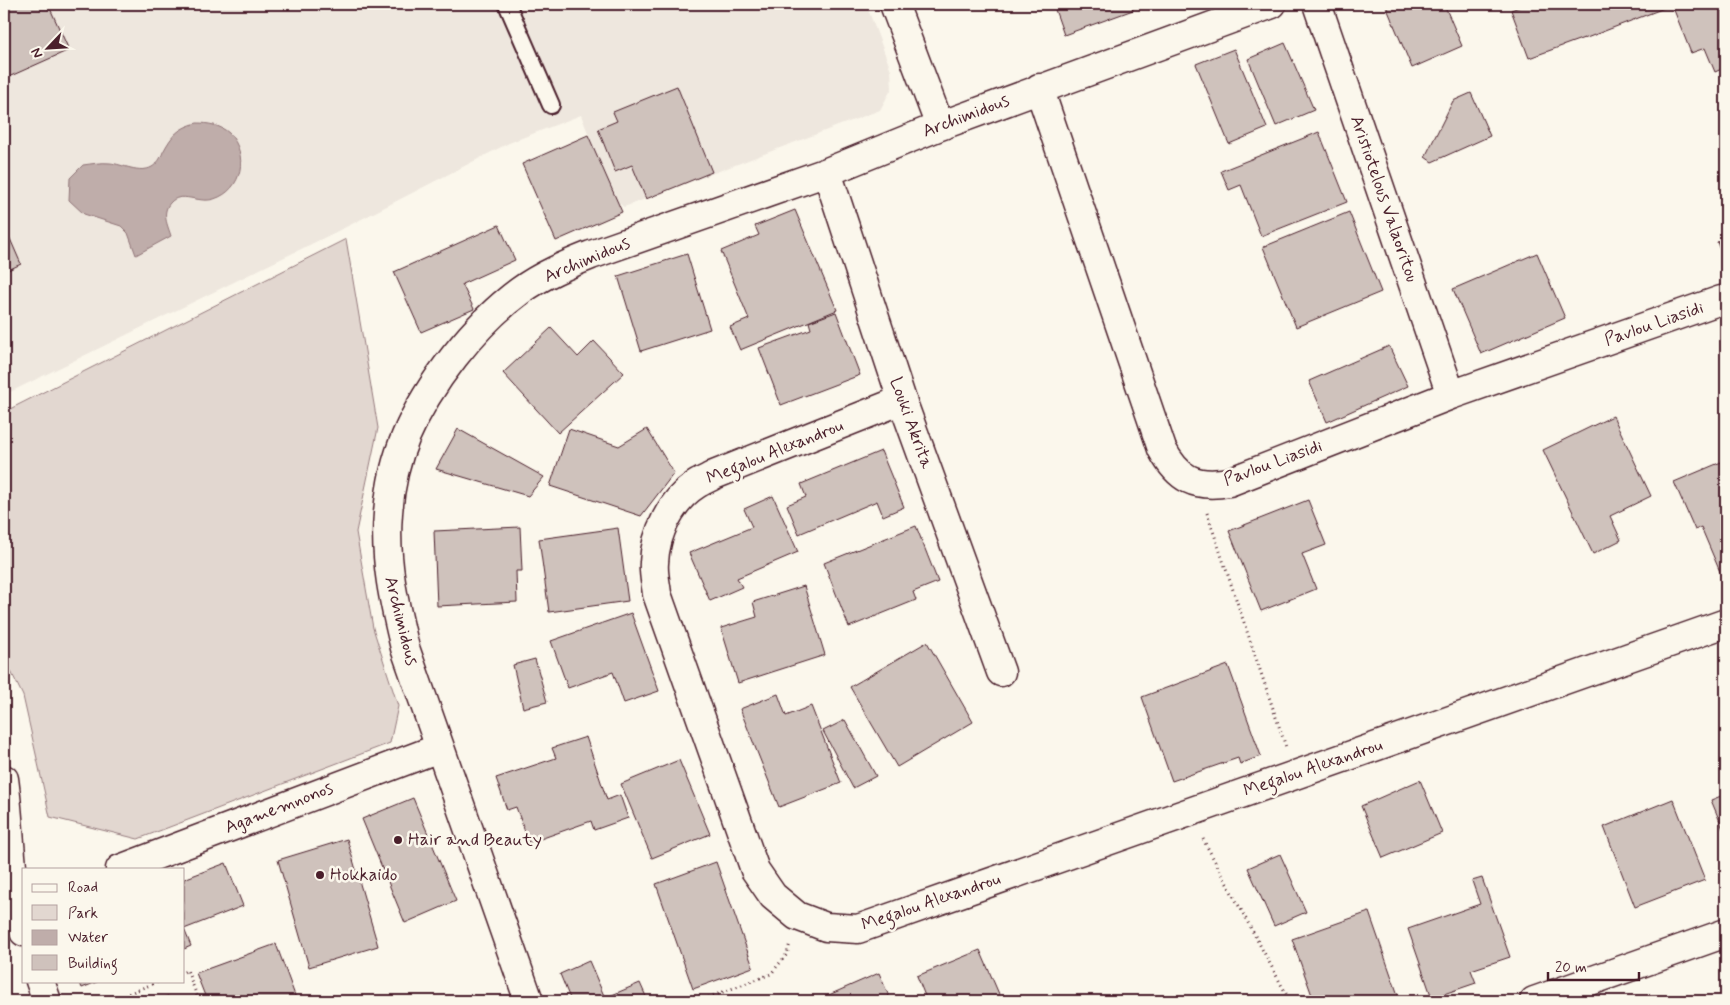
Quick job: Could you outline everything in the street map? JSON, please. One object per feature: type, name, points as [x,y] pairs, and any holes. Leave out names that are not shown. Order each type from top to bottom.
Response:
[{"type":"street","points":[[894,4],[940,126]]},
{"type":"street","name":"Archimidous","points":[[529,1001],[439,748],[405,648],[394,604],[387,560],[388,513],[395,473],[406,436],[430,390],[484,323],[520,292],[553,271],[591,255],[827,172],[1040,88],[1272,4]]},
{"type":"street","name":"Aristiotelous Valaoritou","points":[[1317,4],[1451,395]]},
{"type":"street","points":[[1040,88],[1162,449],[1170,464],[1182,475],[1196,482]]},
{"type":"street","name":"Louki Akrita","points":[[827,172],[902,400],[1002,672]]},
{"type":"street","name":"Pavlou Liasidi","points":[[1196,482],[1213,484],[1228,482],[1451,395],[1726,300]]},
{"type":"street","name":"Megalou Alexandrou","points":[[902,400],[696,484],[674,506],[660,533],[654,563],[657,594],[755,870],[772,896],[797,916],[826,927],[858,929],[1726,623]]},
{"type":"street","name":"Agamemnonos","points":[[123,868],[439,748]]},
{"type":"street","points":[[4,778],[10,851],[22,915]]},
{"type":"street","points":[[1534,1001],[1726,933]]},
{"type":"street","points":[[40,982],[47,1001]]},
{"type":"lane","points":[[507,4],[551,105]]},
{"type":"path","points":[[1196,482],[1296,774]]},
{"type":"path","points":[[1189,812],[1290,1001]]},
{"type":"path","points":[[699,1001],[770,974],[787,954],[797,916]]},
{"type":"path","points":[[185,971],[187,970],[199,1001]]},
{"type":"path","points":[[110,1001],[158,982]]},
{"type":"shaded area","points":[[4,4],[866,4],[891,70],[892,88],[880,110],[624,207],[614,200],[581,115],[509,143],[352,224],[4,395]]},
{"type":"green space","points":[[346,239],[378,428],[356,532],[373,628],[398,706],[390,743],[138,839],[50,817],[23,696],[4,657],[4,412]]},
{"type":"water","points":[[197,123],[214,125],[229,133],[239,151],[240,170],[237,180],[231,188],[214,199],[202,200],[185,197],[174,199],[166,211],[167,224],[171,236],[136,255],[128,233],[121,226],[84,214],[69,200],[70,178],[83,165],[107,163],[147,169],[157,163],[169,141],[176,133],[185,127]]},
{"type":"building","points":[[4,4],[48,4],[69,50],[4,79]]},
{"type":"building","points":[[1053,4],[1131,4],[1133,10],[1064,35]]},
{"type":"building","points":[[1390,4],[1444,4],[1462,46],[1412,68],[1386,6]]},
{"type":"building","points":[[1527,4],[1722,4],[1726,14],[1726,67],[1715,72],[1705,48],[1691,53],[1672,5],[1529,58],[1511,10]]},
{"type":"building","points":[[1285,43],[1314,110],[1276,126],[1248,59]]},
{"type":"building","points":[[1234,49],[1267,128],[1229,144],[1196,64]]},
{"type":"building","points":[[677,86],[712,172],[646,199],[632,165],[615,172],[598,129],[617,121],[613,112]]},
{"type":"building","points":[[1471,93],[1490,136],[1432,162],[1425,157],[1453,101]]},
{"type":"building","points":[[1319,132],[1347,202],[1261,236],[1241,185],[1229,190],[1221,171]]},
{"type":"building","points":[[588,135],[622,212],[556,241],[522,164]]},
{"type":"building","points":[[795,210],[837,310],[740,350],[730,327],[749,319],[721,251],[759,235],[755,226]]},
{"type":"building","points":[[1349,212],[1381,292],[1296,327],[1263,247]]},
{"type":"building","points":[[4,225],[21,264],[4,272]]},
{"type":"building","points":[[499,225],[515,260],[462,284],[474,309],[421,332],[394,272]]},
{"type":"building","points":[[1726,239],[1726,267],[1717,242]]},
{"type":"building","points":[[1537,253],[1565,318],[1481,354],[1453,289]]},
{"type":"building","points":[[687,254],[710,329],[641,351],[618,276]]},
{"type":"building","points":[[836,312],[860,375],[781,405],[759,348],[811,329],[809,322]]},
{"type":"building","points":[[551,328],[578,357],[594,341],[624,373],[558,433],[503,373]]},
{"type":"building","points":[[1389,346],[1408,386],[1327,422],[1309,381]]},
{"type":"building","points":[[1613,416],[1651,496],[1610,516],[1621,540],[1593,554],[1543,450]]},
{"type":"building","points":[[458,429],[544,477],[528,496],[436,469]]},
{"type":"building","points":[[569,429],[619,446],[647,429],[674,473],[641,516],[550,486]]},
{"type":"building","points":[[881,451],[904,507],[883,516],[877,501],[799,534],[787,505],[806,497],[801,484]]},
{"type":"building","points":[[1726,460],[1726,586],[1701,527],[1695,530],[1674,482]]},
{"type":"building","points":[[773,496],[798,552],[737,578],[742,587],[710,601],[689,553],[752,527],[744,509]]},
{"type":"building","points":[[1308,500],[1326,545],[1302,554],[1316,589],[1261,611],[1229,531]]},
{"type":"building","points":[[916,526],[938,582],[913,592],[916,600],[849,627],[824,563]]},
{"type":"building","points":[[520,527],[522,571],[516,571],[517,602],[437,606],[434,531]]},
{"type":"building","points":[[618,528],[628,601],[549,612],[539,539]]},
{"type":"building","points":[[804,586],[825,655],[738,683],[721,628],[757,617],[753,602]]},
{"type":"building","points":[[631,613],[659,691],[624,703],[613,672],[568,688],[551,641]]},
{"type":"building","points":[[927,642],[973,722],[897,767],[850,687]]},
{"type":"building","points":[[535,659],[547,702],[523,708],[513,665]]},
{"type":"building","points":[[1228,665],[1261,756],[1240,764],[1238,758],[1172,781],[1142,697]]},
{"type":"building","points":[[778,694],[786,716],[811,706],[841,783],[779,807],[740,709]]},
{"type":"building","points":[[845,720],[876,776],[853,788],[823,731]]},
{"type":"building","points":[[586,737],[607,800],[620,795],[628,818],[594,830],[591,821],[529,843],[516,807],[507,810],[496,778],[556,758],[552,748]]},
{"type":"building","points":[[679,760],[710,834],[652,858],[621,784]]},
{"type":"building","points":[[1420,780],[1442,833],[1383,858],[1361,806]]},
{"type":"building","points":[[1726,794],[1726,836],[1711,800]]},
{"type":"building","points":[[413,798],[456,901],[405,923],[362,819]]},
{"type":"building","points":[[1673,799],[1705,880],[1635,907],[1604,827]]},
{"type":"building","points":[[347,839],[378,946],[309,967],[278,860]]},
{"type":"building","points":[[1280,854],[1306,912],[1274,926],[1248,868]]},
{"type":"building","points":[[716,862],[753,967],[693,989],[656,884]]},
{"type":"building","points":[[226,863],[243,906],[185,929],[185,879]]},
{"type":"building","points":[[1482,878],[1510,957],[1471,970],[1476,983],[1432,998],[1408,929],[1480,904],[1472,881]]},
{"type":"building","points":[[1369,912],[1400,1001],[1314,1001],[1292,939]]},
{"type":"building","points":[[185,931],[191,946],[185,949]]},
{"type":"building","points":[[276,944],[297,1001],[207,1001],[196,973]]},
{"type":"building","points":[[980,950],[1002,1001],[927,1001],[917,976]]},
{"type":"building","points":[[589,961],[605,998],[640,983],[648,1001],[571,1001],[560,974]]},
{"type":"building","points":[[879,973],[891,1001],[824,1001],[822,998]]},
{"type":"building","points":[[79,982],[97,982],[82,988]]},
{"type":"building","points":[[168,996],[170,1001],[156,1001]]},
{"type":"building","points":[[1726,996],[1726,1001],[1713,1001]]},
{"type":"building","points":[[1138,997],[1139,1001],[1126,1001]]},
{"type":"place","name":"Hair and Beauty","points":[[398,840]]},
{"type":"place","name":"Hokkaido","points":[[320,875]]}]
